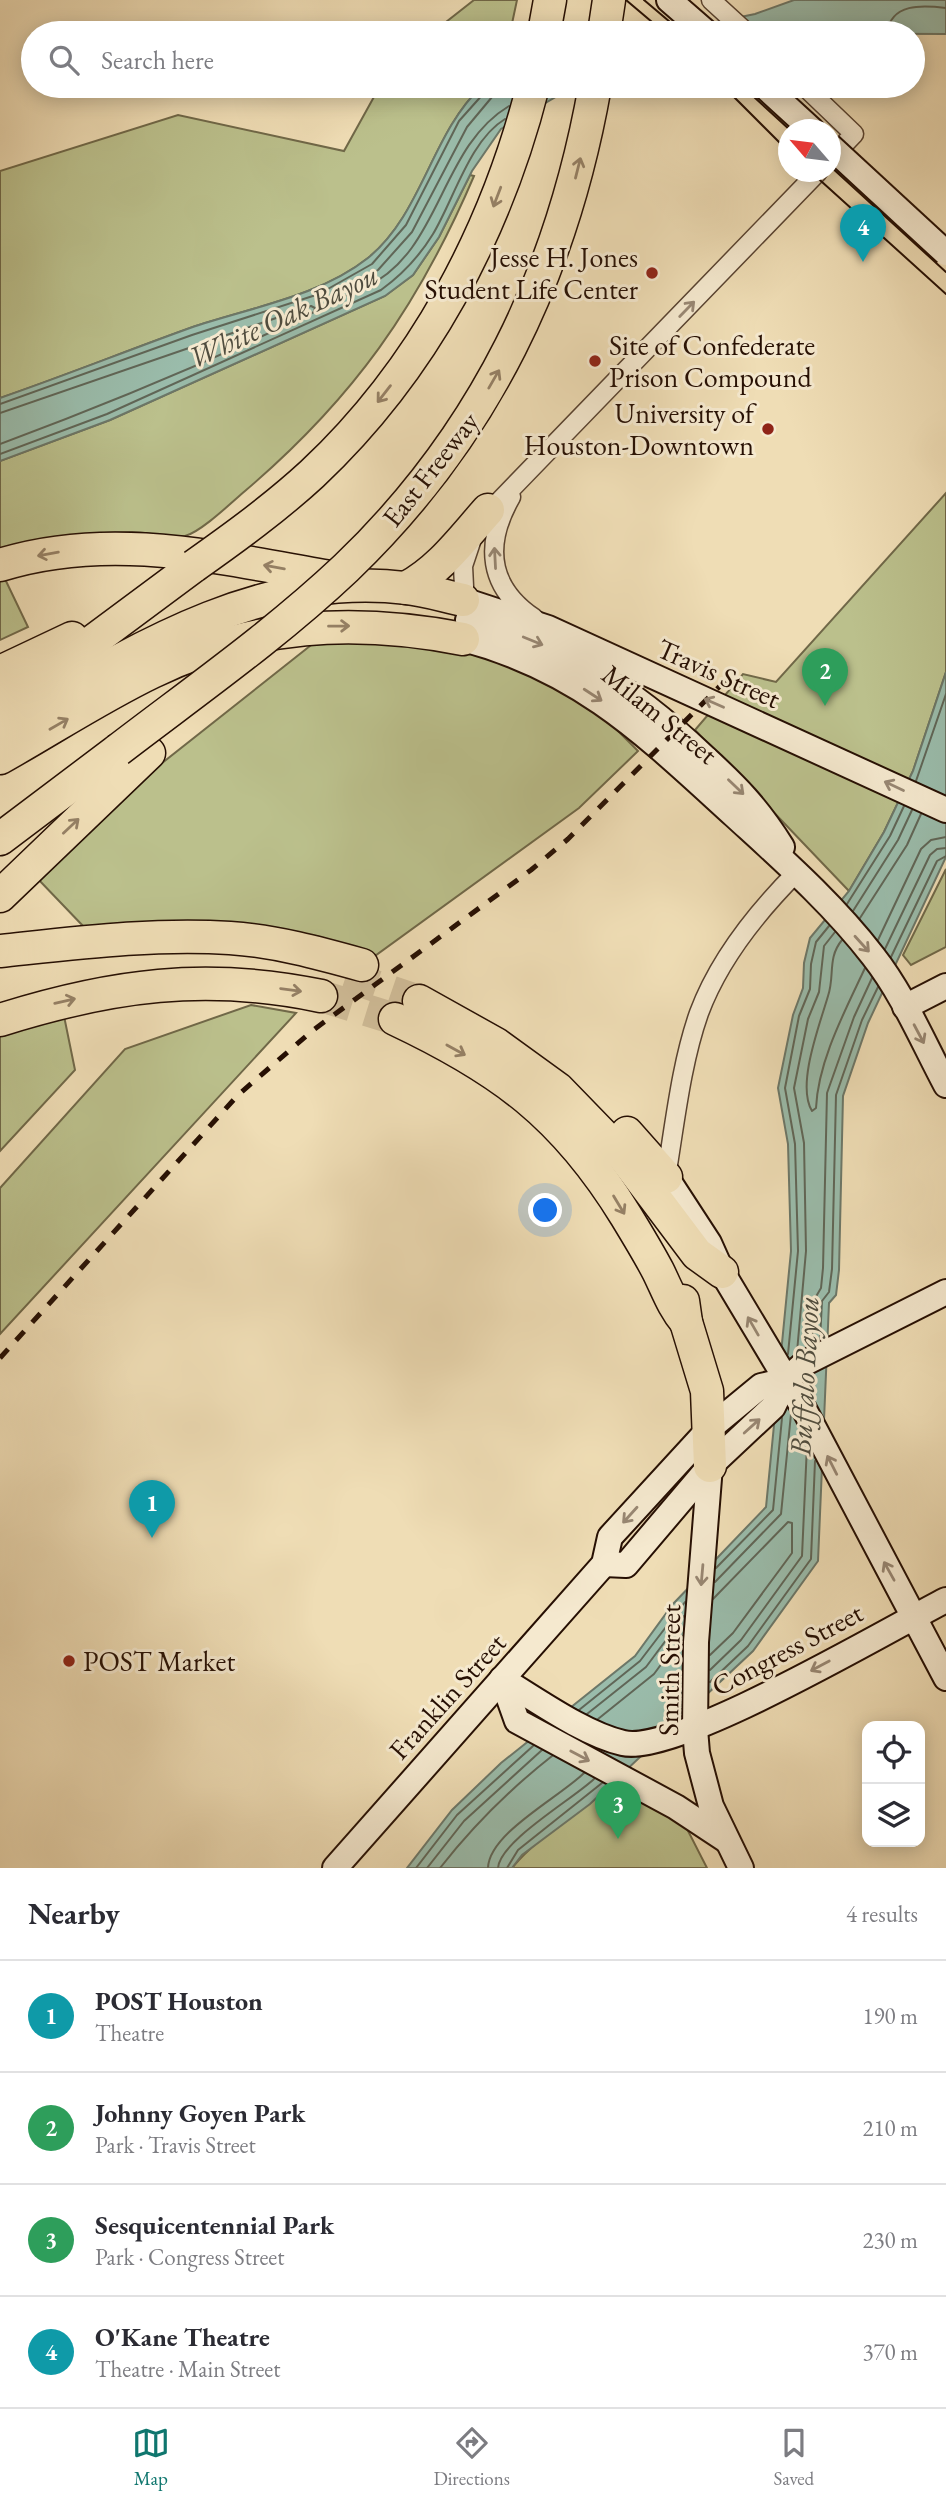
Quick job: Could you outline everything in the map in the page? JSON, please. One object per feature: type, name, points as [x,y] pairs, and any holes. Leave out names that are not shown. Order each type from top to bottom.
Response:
[{"type":"highway","points":[[546,21],[550,0]]},
{"type":"highway","points":[[606,21],[609,0]]},
{"type":"highway","points":[[0,705],[53,658],[250,527],[311,475],[357,428],[430,331],[473,253],[511,160],[529,98]]},
{"type":"highway","name":"East Freeway","points":[[0,839],[273,632],[345,568],[392,520],[458,438],[495,377],[527,315],[555,245],[569,205],[592,98]]},
{"type":"highway","points":[[0,729],[145,647],[190,625],[262,601],[340,587],[398,587],[426,577],[488,510]]},
{"type":"highway","points":[[0,565],[52,554],[136,547],[180,551],[398,587],[465,620]]},
{"type":"highway","points":[[262,601],[301,598],[364,603],[465,620]]},
{"type":"highway","points":[[0,758],[151,672],[231,642],[285,631],[337,625],[417,630],[465,620]]},
{"type":"highway","points":[[0,896],[273,632]]},
{"type":"highway","points":[[0,672],[53,658]]},
{"type":"highway","points":[[0,951],[114,939],[231,938],[297,947],[354,971],[247,959],[178,958],[0,970]]},
{"type":"highway","points":[[0,1020],[111,990],[176,982],[237,983],[321,996]]},
{"type":"highway","points":[[710,1466],[707,1391],[681,1316],[611,1191],[568,1135],[542,1108],[483,1065],[416,1004],[477,1010],[537,1050],[645,1150],[657,1185],[681,1235],[697,1254],[722,1272]]},
{"type":"highway","points":[[681,1235],[681,1316]]},
{"type":"main road","points":[[669,0],[693,21]]},
{"type":"main road","points":[[777,98],[800,119]]},
{"type":"main road","points":[[841,155],[946,253]]},
{"type":"main road","name":"Travis Street","points":[[465,620],[548,628],[946,810]]},
{"type":"main road","name":"Milam Street","points":[[465,620],[503,650],[547,669],[615,710],[797,872],[872,955],[905,1007],[946,1085]]},
{"type":"main road","points":[[905,1007],[946,986]]},
{"type":"main road","points":[[657,1185],[681,1235]]},
{"type":"main road","points":[[722,1272],[786,1380],[946,1678]]},
{"type":"main road","name":"Franklin Street","points":[[604,1564],[626,1565],[710,1466],[773,1406],[786,1380],[811,1359],[946,1292]]},
{"type":"main road","name":"Franklin Street","points":[[335,1868],[604,1564],[610,1537],[669,1472],[710,1428],[761,1386],[786,1380]]},
{"type":"main road","name":"Smith Street","points":[[710,1466],[696,1642],[695,1728],[702,1777],[727,1841],[741,1868]]},
{"type":"main road","name":"Congress Street","points":[[502,1679],[604,1737],[626,1744],[650,1744],[695,1728],[736,1709],[946,1600]]},
{"type":"main road","points":[[502,1679],[520,1724],[676,1807],[727,1841]]},
{"type":"street","points":[[712,0],[734,21]]},
{"type":"street","points":[[816,98],[838,119]]},
{"type":"street","points":[[841,122],[854,134],[841,148]]},
{"type":"street","points":[[465,620],[461,583],[467,548],[488,510],[520,482],[808,182]]},
{"type":"street","points":[[520,482],[502,513],[495,541],[495,568],[502,590],[517,607],[548,628]]},
{"type":"street","points":[[657,1185],[699,1013],[727,955],[797,872]]},
{"type":"green space","points":[[474,0],[517,0],[513,21],[447,21]]},
{"type":"green space","points":[[373,98],[471,98],[450,127],[402,219],[387,240],[349,271],[305,292],[190,328],[0,398],[0,171],[178,115],[344,151]]},
{"type":"green space","points":[[470,175],[474,176],[430,268],[379,348],[318,421],[284,456],[216,516],[185,536],[132,532],[82,534],[32,541],[0,549],[0,461],[110,420],[385,296],[413,275],[439,237]]},
{"type":"green space","points":[[946,493],[946,672],[913,771],[884,832],[849,891],[695,730],[743,674],[776,682]]},
{"type":"green space","points":[[5,579],[28,627],[0,640],[0,580]]},
{"type":"green space","points":[[315,642],[428,644],[499,660],[598,711],[638,751],[579,808],[372,958],[317,936],[102,933],[85,928],[37,878],[152,771]]},
{"type":"green space","points":[[946,869],[946,947],[911,965],[903,955]]},
{"type":"green space","points":[[251,1005],[296,1013],[0,1334],[0,1188],[125,1049]]},
{"type":"green space","points":[[64,1016],[75,1070],[0,1151],[0,1034]]},
{"type":"green space","points":[[616,1780],[684,1823],[707,1868],[512,1868],[535,1844]]},
{"type":"water","points":[[794,0],[946,0],[946,34],[925,34],[925,21],[721,21],[755,14]]},
{"type":"water","name":"White Oak Bayou","points":[[471,98],[554,98],[501,129],[472,171],[439,237],[413,275],[385,296],[110,420],[0,461],[0,398],[190,328],[305,292],[328,283],[368,258],[387,240],[402,219],[450,127]]},
{"type":"water","name":"Buffalo Bayou","points":[[946,672],[946,857],[868,1023],[843,1096],[839,1270],[836,1295],[829,1303],[818,1561],[753,1651],[590,1804],[522,1855],[512,1868],[407,1868],[452,1810],[501,1763],[635,1656],[673,1604],[766,1507],[791,1251],[788,1144],[778,1088],[793,1015],[803,988],[804,963],[810,938],[849,891],[884,832],[913,771]]},
{"type":"tunnel","points":[[346,976],[419,1001]]},
{"type":"tunnel","points":[[321,996],[395,1019]]},
{"type":"tram line","points":[[626,0],[651,21]]},
{"type":"tram line","points":[[644,0],[669,21]]},
{"type":"tram line","points":[[735,98],[778,141]]},
{"type":"tram line","points":[[755,98],[778,119]]},
{"type":"tram line","points":[[841,176],[946,272]]},
{"type":"tram line","points":[[822,182],[946,294]]},
{"type":"railway","points":[[0,1358],[238,1095],[312,1031],[531,870],[568,839],[731,675]]},
{"type":"place","name":"O'Kane Theatre","points":[[863,262]]},
{"type":"place","name":"Jesse H. Jones Student Life Center","points":[[652,273]]},
{"type":"place","name":"Site of Confederate Prison Compound","points":[[595,361]]},
{"type":"place","name":"University of Houston-Downtown","points":[[768,429]]},
{"type":"place","name":"Johnny Goyen Park","points":[[825,706]]},
{"type":"place","name":"POST Houston","points":[[152,1538]]},
{"type":"place","name":"POST Market","points":[[69,1661]]},
{"type":"place","name":"Sesquicentennial Park","points":[[618,1839]]}]
